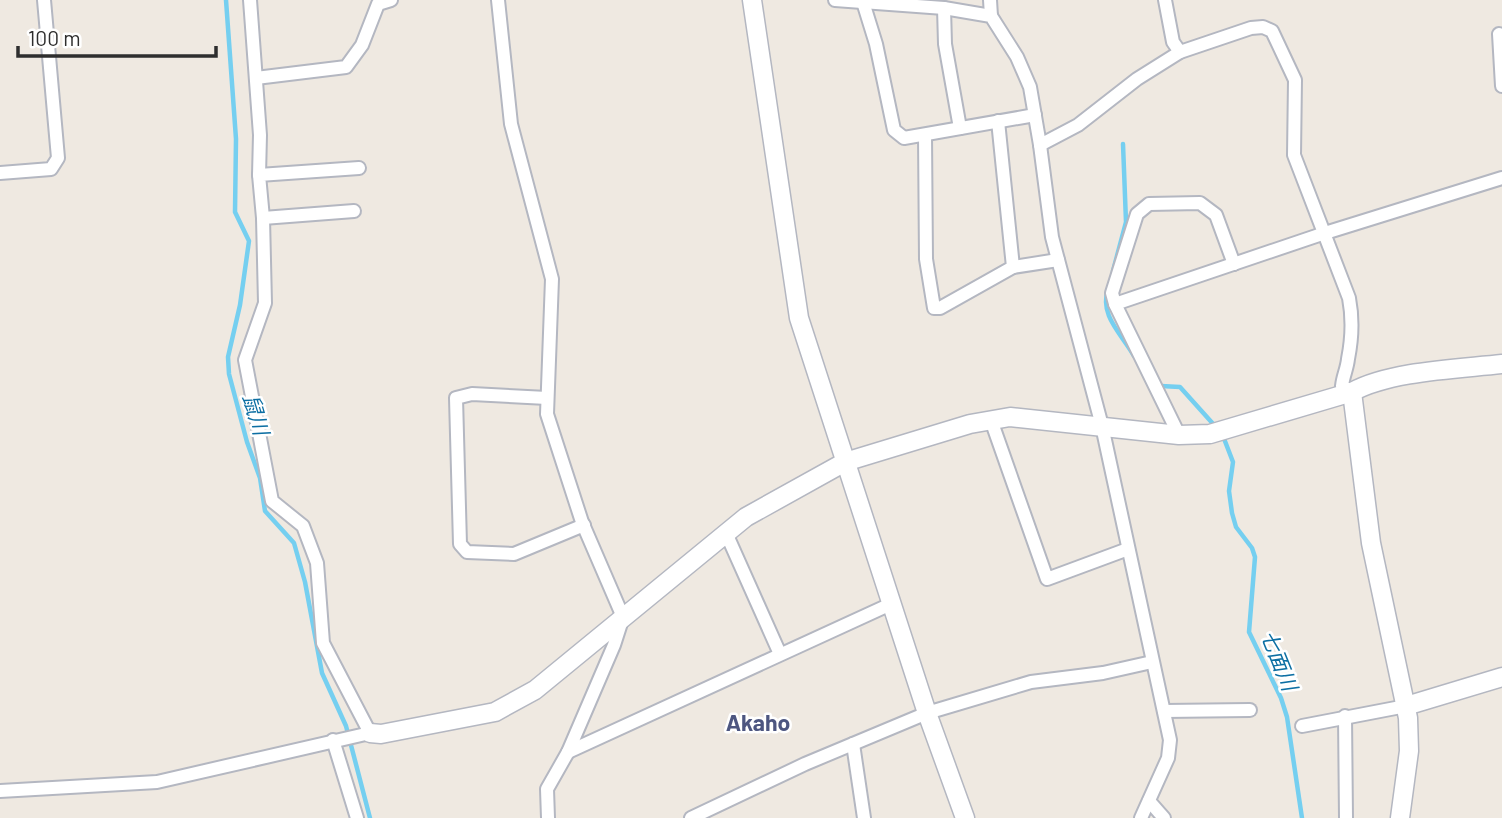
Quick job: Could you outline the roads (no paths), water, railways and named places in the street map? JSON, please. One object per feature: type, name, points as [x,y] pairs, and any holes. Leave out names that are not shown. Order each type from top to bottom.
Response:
[{"type":"street","points":[[0,173],[51,169],[58,158],[44,0]]},
{"type":"street","points":[[250,0],[260,135],[259,175],[265,303],[245,360],[272,501],[303,526],[317,563],[323,643],[364,735]]},
{"type":"street","points":[[256,78],[346,67],[362,45],[379,4],[391,0]]},
{"type":"street","points":[[498,0],[511,124],[552,279],[547,414],[584,525],[624,617],[568,752],[547,789],[548,818]]},
{"type":"street","points":[[752,0],[799,318],[927,713],[965,818]]},
{"type":"street","points":[[835,0],[944,9],[991,16]]},
{"type":"street","points":[[990,0],[991,16],[1017,57],[1030,87],[1048,216],[1102,426],[1170,740],[1168,758],[1140,818]]},
{"type":"street","points":[[1165,0],[1174,42],[1180,52]]},
{"type":"street","points":[[863,2],[876,44],[894,130],[904,138],[1035,115]]},
{"type":"street","points":[[944,9],[945,44],[960,128]]},
{"type":"street","points":[[1040,145],[1078,125],[1137,79],[1180,52],[1251,28],[1263,27],[1272,31],[1294,80],[1294,155],[1349,298],[1352,312],[1348,363],[1343,373],[1342,386],[1352,392]]},
{"type":"street","points":[[1502,34],[1499,34],[1502,86]]},
{"type":"street","points":[[998,121],[1013,267]]},
{"type":"street","points":[[925,135],[926,260],[934,308],[940,308],[1013,267],[1058,260]]},
{"type":"street","points":[[259,175],[359,168]]},
{"type":"street","points":[[1115,304],[1325,233],[1502,178]]},
{"type":"street","points":[[1179,435],[1112,293],[1137,214],[1149,204],[1200,202],[1216,215],[1234,264]]},
{"type":"street","points":[[263,218],[354,211]]},
{"type":"street","points":[[0,791],[157,782],[337,739],[381,734],[495,712],[535,690],[746,517],[845,462],[917,439],[1010,417],[1179,435],[1210,434],[1352,392],[1365,385],[1401,377],[1502,363]]},
{"type":"street","points":[[1352,392],[1371,543],[1406,706],[1409,751],[1400,818]]},
{"type":"street","points":[[547,398],[472,394],[456,398],[460,544],[467,552],[514,554],[584,525]]},
{"type":"street","points":[[991,420],[1047,579],[1128,549]]},
{"type":"street","points":[[726,533],[780,654]]},
{"type":"street","points":[[568,752],[893,603]]},
{"type":"street","points":[[691,818],[710,814],[805,764],[927,713],[1031,682],[1103,673],[1152,662]]},
{"type":"street","points":[[1302,726],[1406,706],[1502,677]]},
{"type":"street","points":[[1164,711],[1250,710]]},
{"type":"street","points":[[1345,716],[1346,818]]},
{"type":"street","points":[[337,739],[357,818]]},
{"type":"street","points":[[853,744],[864,818]]},
{"type":"street","points":[[1149,801],[1164,818]]},
{"type":"waterway","name":"鼠川","points":[[226,0],[236,139],[235,212],[249,241],[240,305],[228,357],[229,374],[247,442],[260,478],[265,511],[294,543],[305,582],[322,673],[346,726],[370,818]]},
{"type":"waterway","name":"七面川","points":[[1113,271],[1126,222],[1123,144]]},
{"type":"waterway","name":"七面川","points":[[1108,289],[1106,299],[1109,316],[1134,356]]},
{"type":"waterway","name":"七面川","points":[[1161,386],[1180,387],[1215,426]]},
{"type":"waterway","name":"七面川","points":[[1223,436],[1233,462],[1229,491],[1232,513],[1236,527],[1252,548],[1255,557],[1249,632],[1281,698],[1287,717],[1302,818]]},
{"type":"district","name":"Akaho","points":[[758,722]]}]
